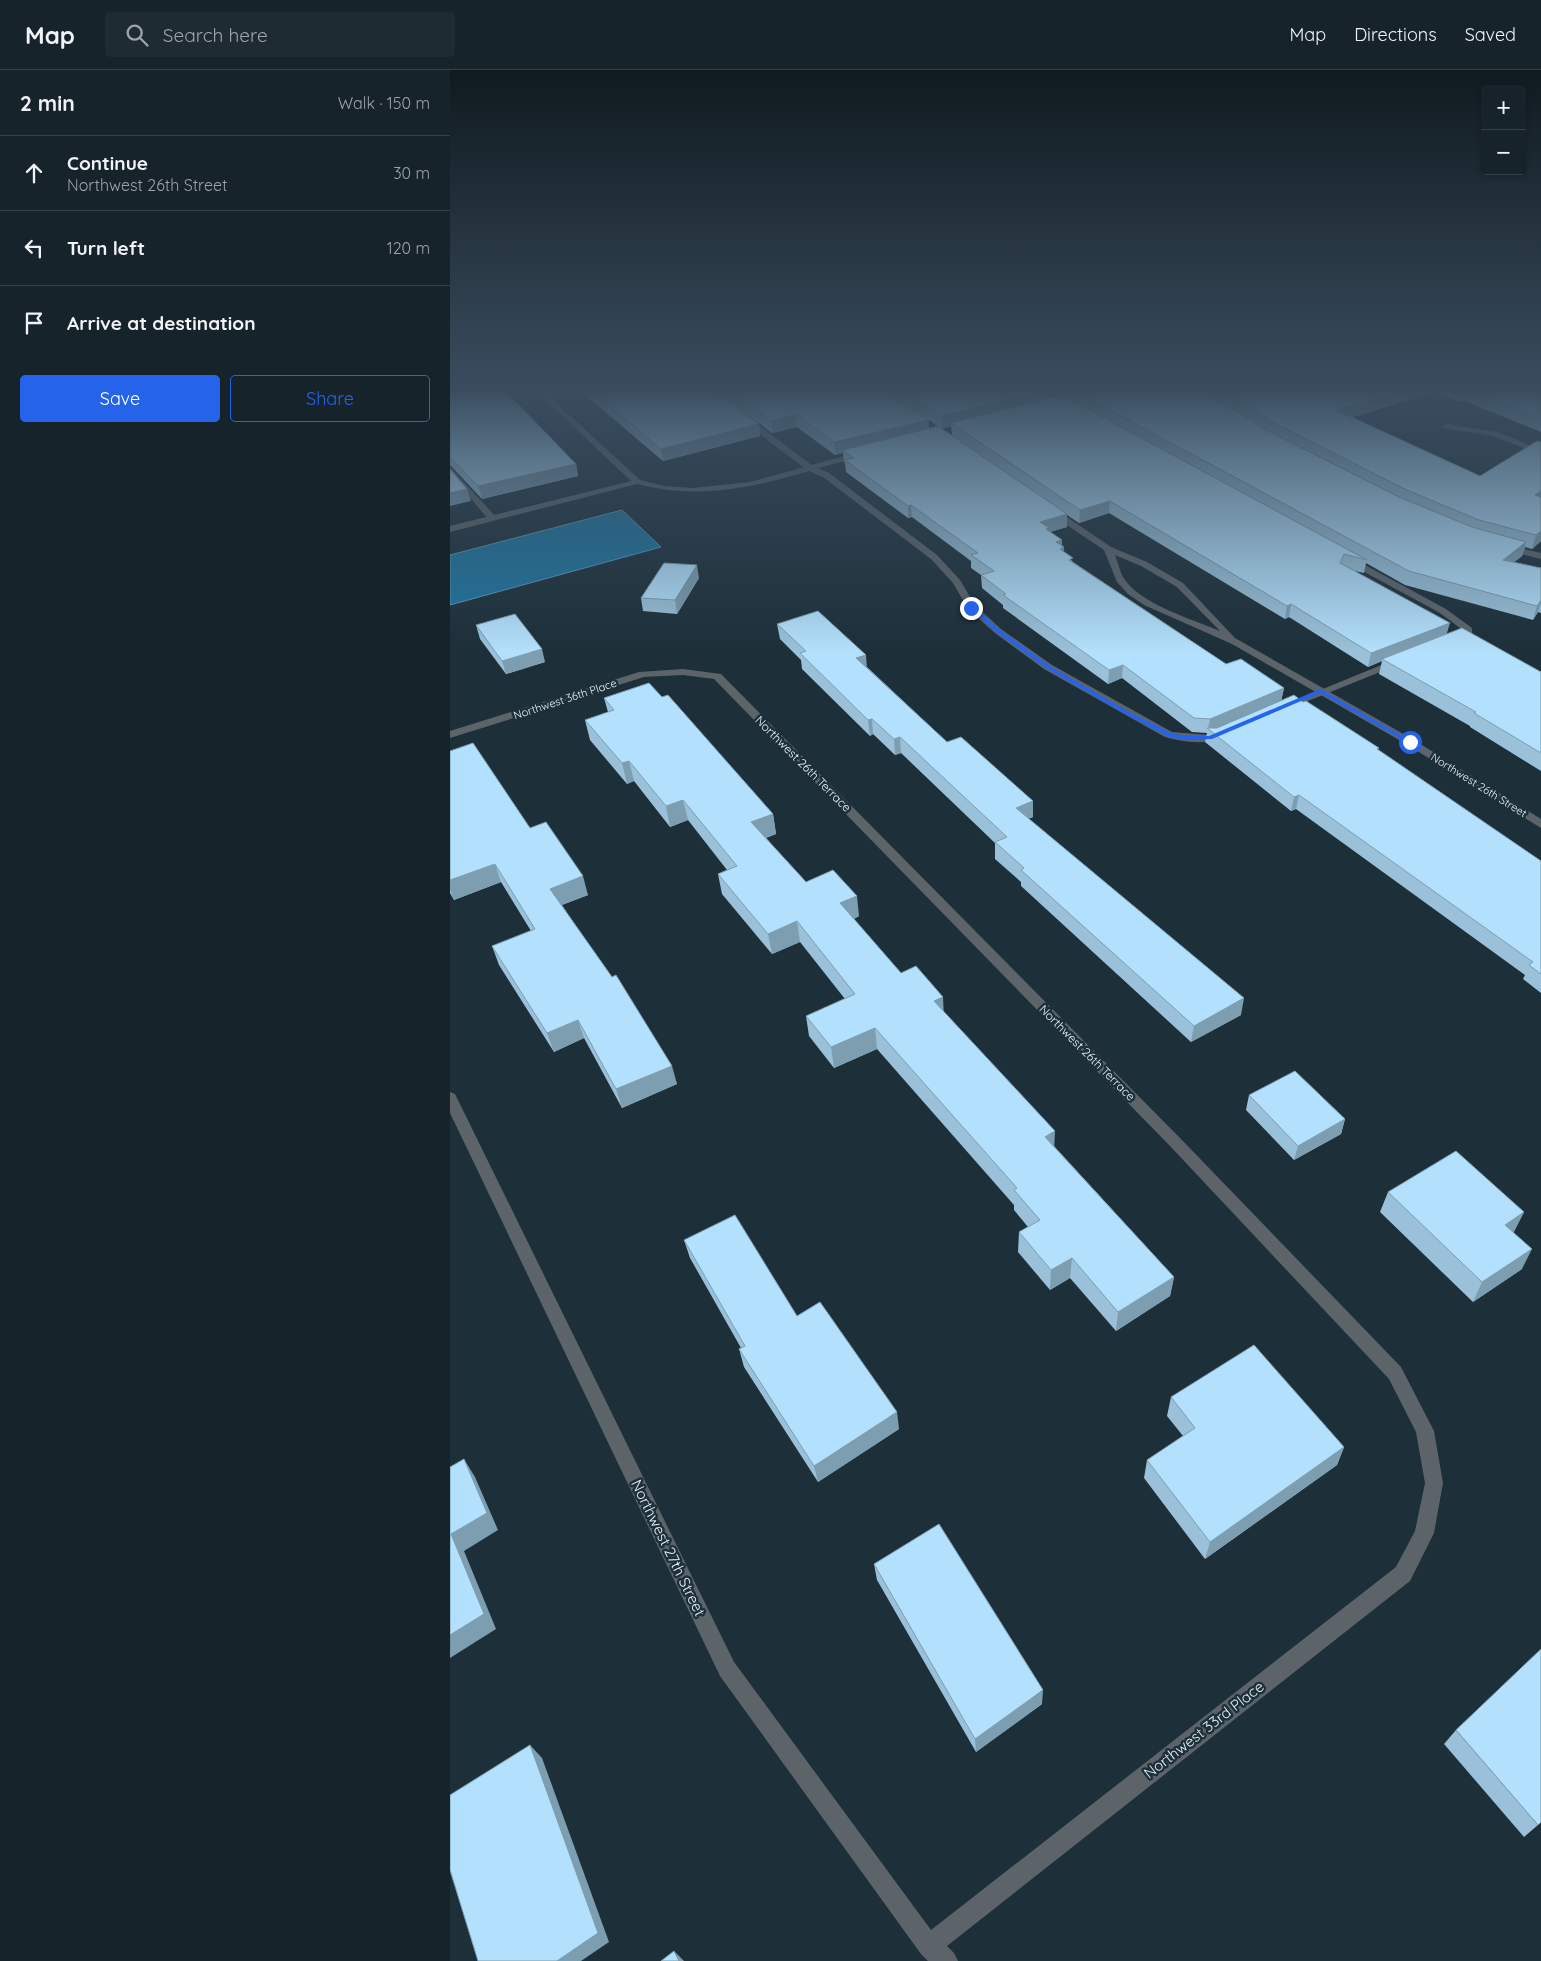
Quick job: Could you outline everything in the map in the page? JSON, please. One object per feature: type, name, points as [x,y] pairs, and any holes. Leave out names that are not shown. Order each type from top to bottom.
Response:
[{"type":"street","points":[[456,476],[492,518]]},
{"type":"street","points":[[631,476],[637,482],[657,489],[707,491],[776,476]]},
{"type":"street","points":[[828,476],[934,556],[957,582],[971,608],[998,631],[1048,667],[1169,735],[1186,738],[1210,738],[1233,729]]},
{"type":"street","points":[[450,529],[637,482]]},
{"type":"street","name":"Northwest 26th Street","points":[[1045,506],[1108,549],[1144,564],[1180,586],[1236,642]]},
{"type":"street","points":[[1499,546],[1541,556]]},
{"type":"street","name":"Northwest 26th Street","points":[[1108,549],[1120,580],[1131,592],[1161,611],[1236,642],[1410,742],[1541,824]]},
{"type":"street","points":[[1339,555],[1443,611],[1469,630],[1468,634],[1442,644]]},
{"type":"street","points":[[1273,712],[1320,691],[1408,657]]},
{"type":"street","name":"Northwest 36th Place","points":[[450,735],[643,674],[683,672]]},
{"type":"street","name":"Northwest 26th Terrace","points":[[683,672],[717,676],[1175,1142],[1395,1373],[1424,1431],[1434,1483]]},
{"type":"street","name":"Northwest 27th Street","points":[[450,1098],[727,1669],[930,1946],[946,1961]]},
{"type":"street","name":"Northwest 33rd Place","points":[[930,1946],[1403,1574],[1424,1533],[1434,1483]]},
{"type":"water","points":[[622,510],[661,547],[450,605],[450,555]]},
{"type":"building","points":[[450,476],[456,476],[467,489],[450,493]]},
{"type":"building","points":[[469,476],[521,476],[478,486]]},
{"type":"building","points":[[867,476],[1012,476],[1067,514],[1040,522],[1049,528],[1046,529],[1062,540],[1056,542],[1064,547],[1060,549],[1073,558],[1069,560],[1226,664],[1241,659],[1284,688],[1210,719],[1194,718],[1123,665],[1109,670],[1003,595],[1006,594],[981,575],[994,571],[971,555],[978,553],[911,505],[908,506]]},
{"type":"building","points":[[1030,476],[1212,476],[1367,560],[1344,554],[1340,563],[1450,623],[1371,653],[1291,604],[1287,606],[1110,501],[1080,510]]},
{"type":"building","points":[[1233,476],[1358,476],[1399,497],[1472,527],[1526,542],[1503,560],[1541,568],[1541,600],[1537,606],[1409,571]]},
{"type":"building","points":[[1380,476],[1541,476],[1541,491],[1535,495],[1541,497],[1541,531],[1536,535],[1479,520],[1407,490]]},
{"type":"building","points":[[664,563],[697,565],[675,600],[641,598]]},
{"type":"building","points":[[818,611],[866,655],[856,658],[947,742],[961,737],[1033,801],[1016,808],[1244,998],[1194,1026],[1021,870],[1024,868],[995,842],[1007,837],[900,737],[894,739],[872,719],[868,720],[800,653],[806,651],[777,624]]},
{"type":"building","points":[[515,614],[542,649],[502,661],[476,625]]},
{"type":"building","points":[[1462,628],[1541,672],[1541,753],[1474,713],[1476,712],[1382,659]]},
{"type":"building","points":[[649,683],[662,697],[668,695],[773,814],[751,822],[806,882],[833,870],[857,896],[840,903],[901,973],[916,966],[943,997],[934,1001],[1055,1131],[1045,1137],[1174,1277],[1118,1312],[1072,1258],[1051,1270],[1019,1232],[1040,1220],[1014,1190],[1017,1188],[875,1028],[831,1047],[806,1016],[855,994],[797,921],[768,934],[718,874],[737,866],[683,800],[666,806],[629,761],[622,763],[585,720],[614,710],[604,698]]},
{"type":"building","points":[[1294,695],[1379,748],[1377,749],[1541,861],[1541,974],[1529,965],[1533,962],[1299,795],[1294,797],[1207,728],[1217,728]]},
{"type":"building","points":[[473,743],[530,828],[546,822],[583,876],[550,889],[612,977],[616,975],[672,1066],[616,1089],[578,1020],[547,1033],[492,946],[535,929],[495,864],[450,880],[450,751]]},
{"type":"building","points":[[1295,1071],[1345,1119],[1298,1146],[1249,1095]]},
{"type":"building","points":[[1456,1151],[1524,1212],[1505,1225],[1532,1249],[1482,1282],[1388,1192]]},
{"type":"building","points":[[735,1215],[797,1316],[820,1302],[897,1412],[814,1466],[739,1349],[745,1346],[684,1240]]},
{"type":"building","points":[[1254,1345],[1344,1447],[1210,1542],[1147,1460],[1195,1428],[1171,1397]]},
{"type":"building","points":[[464,1459],[487,1513],[451,1534],[484,1614],[450,1635],[450,1467]]},
{"type":"building","points":[[939,1524],[1043,1690],[975,1739],[874,1564]]},
{"type":"building","points":[[1541,1649],[1541,1822],[1538,1825],[1456,1730]]},
{"type":"building","points":[[530,1745],[598,1933],[557,1961],[478,1961],[450,1870],[450,1795]]},
{"type":"building","points":[[674,1951],[679,1961],[661,1961]]},
{"type":"route","points":[[971,608],[998,631],[1048,667],[1169,735],[1186,738],[1210,738],[1320,691],[1410,742]]}]
